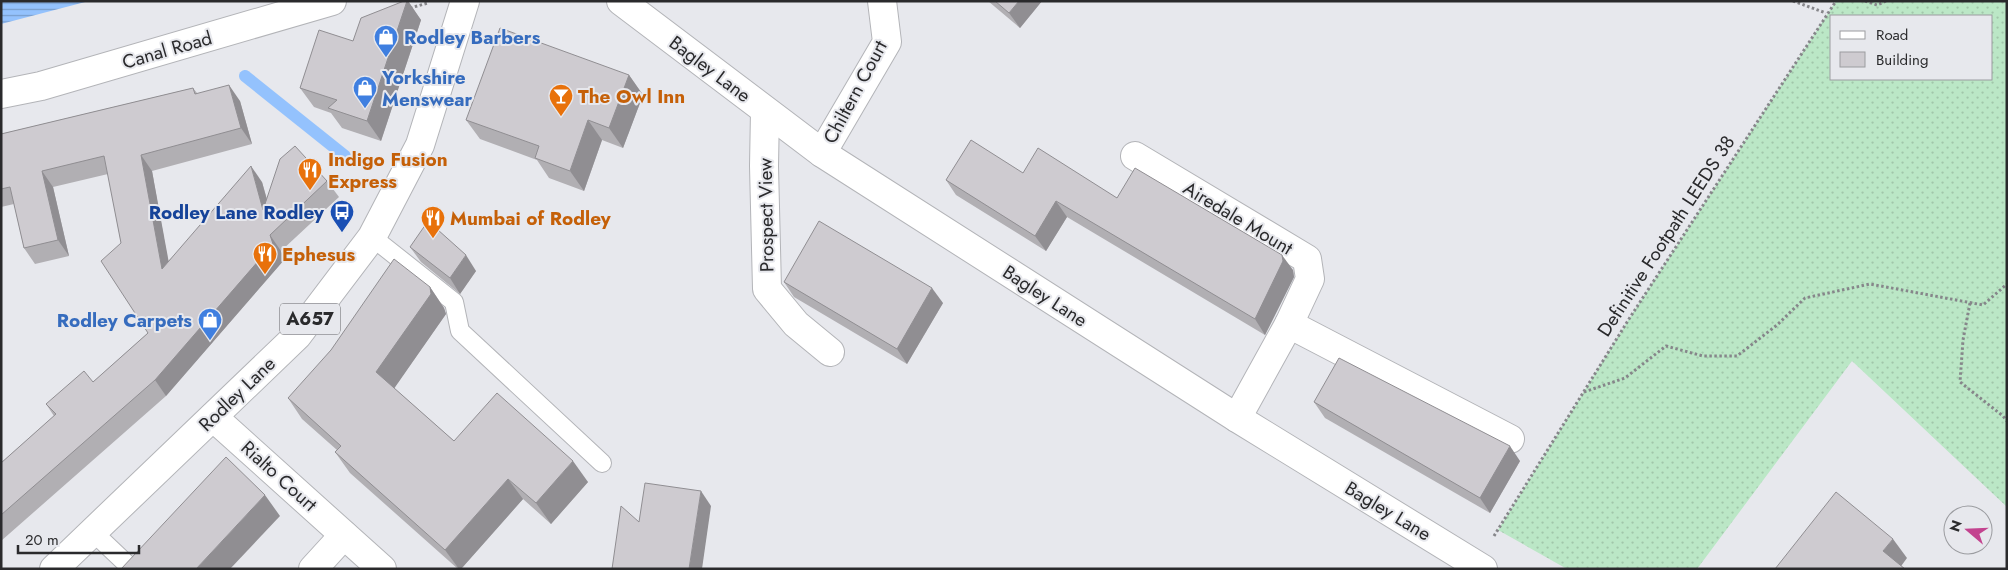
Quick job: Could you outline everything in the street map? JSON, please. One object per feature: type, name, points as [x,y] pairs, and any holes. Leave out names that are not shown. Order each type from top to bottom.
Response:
[{"type":"street","name":"Rodley Lane","points":[[54,569],[297,336],[372,237],[420,145],[465,1]]},
{"type":"street","name":"Bagley Lane","points":[[622,1],[822,153],[1237,418],[1479,567]]},
{"type":"street","name":"Chiltern Court","points":[[822,153],[887,42],[882,1]]},
{"type":"street","name":"Canal Road","points":[[1,94],[41,86],[320,5]]},
{"type":"street","name":"Prospect View","points":[[765,111],[764,166],[767,289],[796,324],[830,352]]},
{"type":"street","name":"Airedale Mount","points":[[1135,156],[1307,259],[1310,279],[1289,324],[1237,418]]},
{"type":"street","points":[[1289,324],[1510,438]]},
{"type":"street","name":"Rialto Court","points":[[213,417],[382,569]]},
{"type":"street","points":[[313,569],[344,534]]},
{"type":"lane","points":[[372,237],[454,302],[460,331],[602,463]]},
{"type":"lane","points":[[93,532],[132,569]]},
{"type":"path","points":[[1793,1],[1826,13]]},
{"type":"path","name":"Definitive Footpath LEEDS 38","points":[[1479,567],[1583,392],[1826,13],[1836,1]]},
{"type":"path","points":[[1865,1],[1877,5],[1886,1]]},
{"type":"path","points":[[1583,392],[1625,378],[1666,346],[1702,356],[1737,356],[1778,325],[1805,298],[1870,284],[1983,305],[2007,284]]},
{"type":"path","points":[[1970,303],[1963,340],[1960,382],[2007,421]]},
{"type":"green space","points":[[1836,1],[2007,1],[2007,507],[1852,361],[1697,569],[1567,569],[1498,530],[1629,319]]},
{"type":"water","points":[[1,1],[89,1],[1,24]]},
{"type":"building","points":[[407,1],[367,121],[328,108],[337,100],[300,88],[319,30],[353,41],[361,18]]},
{"type":"building","points":[[995,1],[1019,1],[1009,13]]},
{"type":"building","name":"The Owl Inn","points":[[500,28],[629,75],[609,128],[588,120],[570,171],[535,158],[539,146],[466,120]]},
{"type":"building","points":[[229,85],[241,128],[141,155],[162,269],[251,166],[263,210],[280,159],[295,146],[327,181],[270,235],[273,244],[155,380],[1,515],[1,463],[56,414],[46,404],[84,371],[93,382],[148,333],[101,261],[121,243],[104,156],[42,171],[58,240],[24,248],[10,187],[1,189],[1,134],[193,88],[195,94]]},
{"type":"building","points":[[971,140],[1023,173],[1038,148],[1117,198],[1135,168],[1282,255],[1283,261],[1255,319],[1056,201],[1035,236],[946,180]]},
{"type":"building","points":[[428,221],[466,255],[450,278],[410,247]]},
{"type":"building","points":[[819,221],[932,288],[897,349],[784,282]]},
{"type":"building","points":[[394,259],[430,287],[431,294],[376,372],[454,441],[497,393],[573,461],[536,503],[508,479],[445,550],[335,452],[341,446],[288,398],[331,350]]},
{"type":"building","points":[[1339,358],[1510,446],[1480,498],[1314,402]]},
{"type":"building","points":[[226,457],[265,495],[196,569],[121,569]]},
{"type":"building","points":[[645,483],[701,491],[689,569],[612,569],[621,506],[639,522]]},
{"type":"building","points":[[1836,492],[1893,539],[1883,551],[1905,569],[1775,569]]},
{"type":"waterway","points":[[245,76],[345,156]]},
{"type":"place","name":"Rodley Barbers","points":[[386,58]]},
{"type":"place","name":"Yorkshire Menswear","points":[[365,109]]},
{"type":"place","name":"The Owl Inn","points":[[561,117]]},
{"type":"place","name":"Indigo Fusion Express","points":[[310,191]]},
{"type":"place","name":"Rodley Lane Rodley","points":[[342,233]]},
{"type":"place","name":"Mumbai of Rodley","points":[[433,239]]},
{"type":"place","name":"Ephesus","points":[[265,275]]},
{"type":"place","name":"Rodley Carpets","points":[[210,341]]}]
